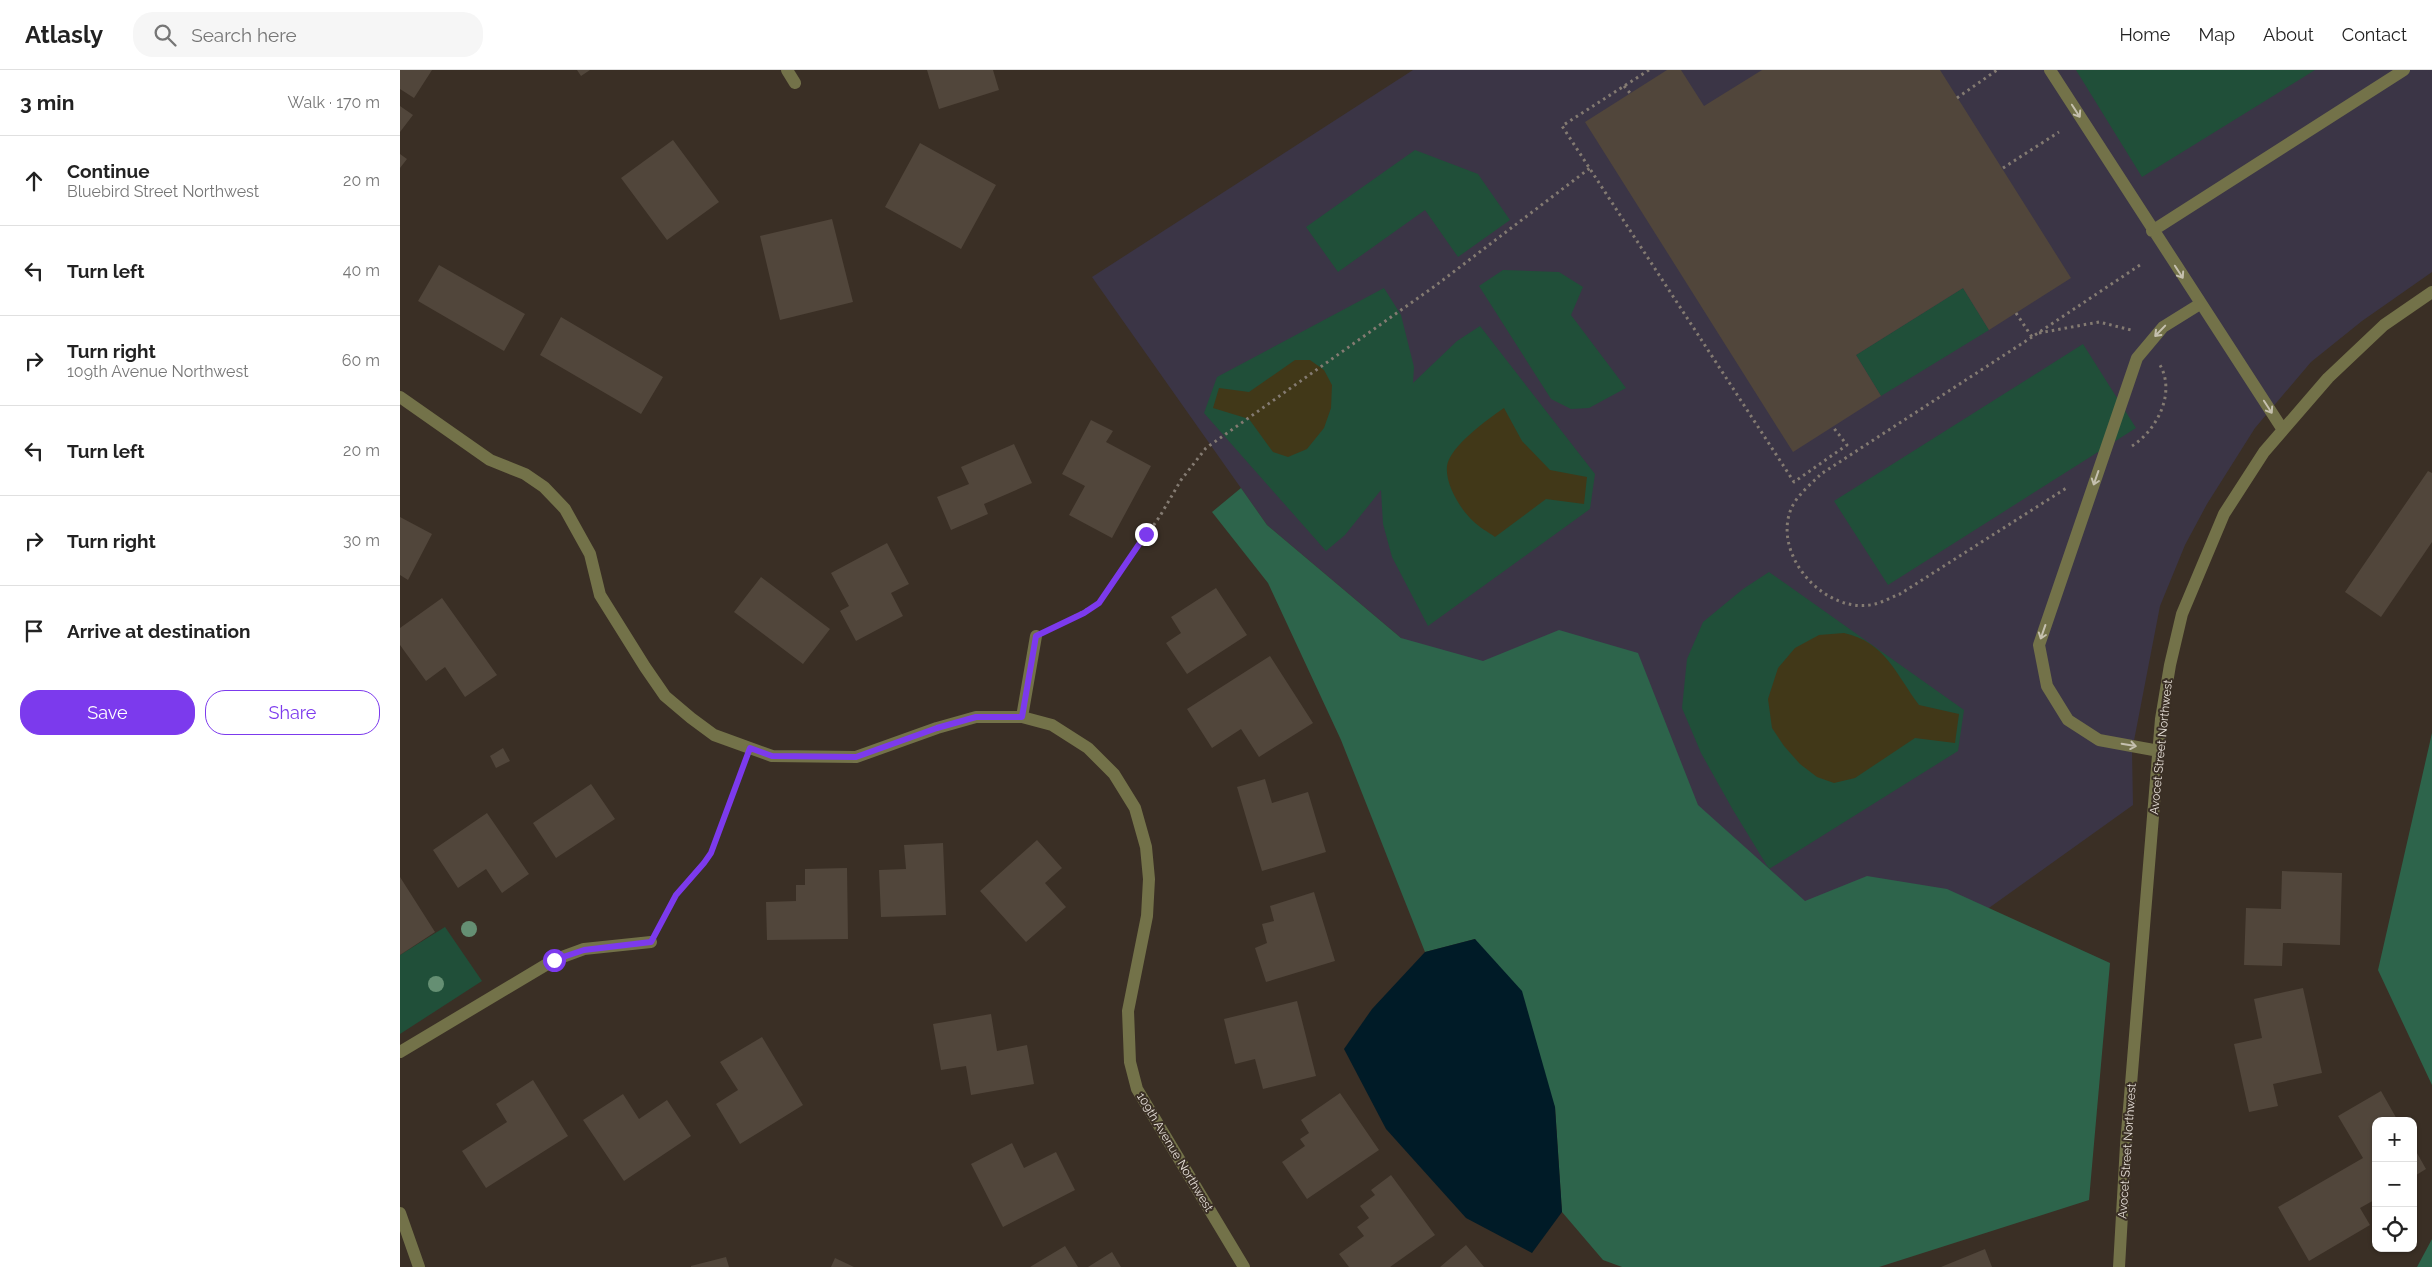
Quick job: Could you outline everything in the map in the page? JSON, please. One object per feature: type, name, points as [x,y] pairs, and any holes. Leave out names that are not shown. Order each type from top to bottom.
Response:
[{"type":"street","points":[[787,70],[794,83]]},
{"type":"street","points":[[2050,70],[2152,231],[2283,430]]},
{"type":"street","points":[[2152,231],[2404,70]]},
{"type":"street","name":"Avocet Street Northwest","points":[[2119,1267],[2126,1145],[2159,751],[2170,665],[2182,614],[2224,514],[2264,452],[2328,378],[2384,325],[2432,292]]},
{"type":"street","points":[[2159,751],[2100,740],[2068,720],[2047,686],[2039,645],[2137,358],[2163,327],[2200,304]]},
{"type":"street","name":"109th Avenue Northwest","points":[[400,396],[490,460],[525,474],[544,487],[565,509],[590,554],[600,595],[618,626],[665,696],[690,718],[714,734],[772,756],[856,757],[937,728],[976,717],[1022,717],[1052,725],[1088,748],[1114,774],[1134,808],[1146,846],[1149,878],[1147,916],[1128,1011],[1130,1062],[1137,1089],[1244,1267]]},
{"type":"street","points":[[1022,717],[1036,636]]},
{"type":"street","points":[[400,1052],[554,960],[584,950],[651,942]]},
{"type":"street","points":[[400,1213],[419,1267]]},
{"type":"path","points":[[1649,70],[1562,126],[1794,482],[1847,445],[1833,427]]},
{"type":"path","points":[[1957,98],[1997,70]]},
{"type":"path","points":[[1624,86],[1630,94]]},
{"type":"path","points":[[2003,168],[2059,132]]},
{"type":"path","points":[[1036,636],[1084,613],[1099,603],[1160,516],[1181,480],[1206,448],[1435,286],[1590,168]]},
{"type":"path","points":[[2039,333],[2099,322],[2132,331],[2143,338],[2162,369],[2164,405],[2154,425],[2142,439],[1900,594],[1874,605],[1855,604],[1831,599],[1807,578],[1789,547],[1788,529],[1791,509],[1802,494],[1821,474],[2039,333],[2140,265]]},
{"type":"path","points":[[2016,313],[2032,337]]},
{"type":"path","points":[[651,942],[676,895],[711,853],[750,748]]},
{"type":"shaded area","points":[[1413,70],[2432,70],[2432,272],[2362,321],[2311,362],[2255,428],[2207,504],[2185,545],[2160,606],[2132,751],[2133,805],[1874,990],[1401,638],[1267,525],[1092,277]]},
{"type":"green space","points":[[2076,70],[2315,70],[2142,177]]},
{"type":"green space","points":[[1415,150],[1478,174],[1510,220],[1458,257],[1425,210],[1338,272],[1306,227]]},
{"type":"green space","points":[[1503,270],[1559,272],[1583,287],[1571,315],[1626,388],[1589,408],[1571,409],[1551,399],[1479,286]]},
{"type":"green space","points":[[1384,288],[1401,315],[1414,367],[1413,383],[1457,341],[1480,326],[1595,474],[1590,509],[1428,626],[1392,557],[1383,524],[1381,490],[1345,535],[1326,551],[1204,413],[1217,377]]},
{"type":"green space","points":[[1963,288],[1989,330],[1881,396],[1856,355]]},
{"type":"green space","points":[[2083,344],[2136,428],[1888,585],[1834,501]]},
{"type":"green space","points":[[1241,488],[1267,525],[1401,638],[1483,661],[1559,630],[1638,653],[1698,805],[1805,901],[1867,876],[1947,889],[2110,963],[2089,1200],[1879,1267],[1622,1267],[1603,1260],[1562,1212],[1555,1107],[1475,939],[1425,952],[1341,740],[1268,583],[1212,512]]},
{"type":"green space","points":[[1769,572],[1964,710],[1958,751],[1769,869],[1701,753],[1682,708],[1687,659],[1703,622],[1743,589]]},
{"type":"green space","points":[[2432,733],[2432,1085],[2378,970]]},
{"type":"green space","points":[[445,927],[482,981],[400,1034],[400,955]]},
{"type":"green space","points":[[2432,1239],[2432,1267],[2417,1267]]},
{"type":"sand","points":[[1295,360],[1310,360],[1324,370],[1332,385],[1331,408],[1324,428],[1307,449],[1288,457],[1273,452],[1249,419],[1213,408],[1219,388],[1249,392]]},
{"type":"sand","points":[[1504,408],[1522,441],[1550,470],[1587,477],[1584,504],[1546,499],[1495,537],[1473,521],[1463,510],[1454,496],[1448,480],[1447,466],[1455,450],[1462,442]]},
{"type":"sand","points":[[1844,633],[1858,637],[1880,652],[1896,671],[1919,705],[1959,714],[1955,743],[1915,738],[1855,778],[1834,783],[1817,777],[1800,764],[1784,746],[1772,728],[1768,699],[1778,668],[1795,648],[1819,635]]},
{"type":"water","points":[[1475,939],[1522,991],[1555,1107],[1562,1212],[1532,1253],[1466,1218],[1386,1129],[1344,1049],[1372,1009],[1425,952]]},
{"type":"building","points":[[400,70],[432,70],[414,98],[400,89]]},
{"type":"building","points":[[577,70],[590,70],[581,76]]},
{"type":"building","points":[[927,70],[993,70],[999,90],[939,109]]},
{"type":"building","points":[[1667,70],[1681,70],[1704,106],[1762,70],[1940,70],[2071,278],[1989,330],[1963,288],[1856,355],[1881,396],[1793,452],[1585,122]]},
{"type":"building","points":[[400,106],[413,115],[400,132]]},
{"type":"building","points":[[673,140],[719,202],[667,240],[621,178]]},
{"type":"building","points":[[920,143],[996,185],[961,249],[885,207]]},
{"type":"building","points":[[400,154],[407,159],[400,168]]},
{"type":"building","points":[[832,219],[853,302],[780,320],[760,236]]},
{"type":"building","points":[[439,265],[525,314],[504,351],[418,301]]},
{"type":"building","points":[[561,317],[663,377],[641,414],[540,355]]},
{"type":"building","points":[[1091,420],[1113,431],[1106,442],[1151,466],[1112,538],[1069,515],[1085,486],[1062,474]]},
{"type":"building","points":[[1014,444],[1032,483],[984,504],[988,514],[951,530],[937,497],[969,484],[961,467]]},
{"type":"building","points":[[2428,471],[2432,473],[2432,542],[2381,617],[2345,592]]},
{"type":"building","points":[[400,517],[432,534],[408,580],[400,575]]},
{"type":"building","points":[[887,543],[909,584],[891,593],[903,616],[856,641],[840,611],[849,606],[831,573]]},
{"type":"building","points":[[761,577],[830,629],[803,664],[734,612]]},
{"type":"building","points":[[1216,588],[1247,635],[1187,674],[1166,643],[1181,633],[1171,617]]},
{"type":"building","points":[[442,598],[497,675],[465,697],[445,667],[426,681],[400,645],[400,628]]},
{"type":"building","points":[[1270,656],[1313,723],[1259,757],[1241,729],[1212,748],[1187,709]]},
{"type":"building","points":[[503,748],[510,761],[496,768],[490,756]]},
{"type":"building","points":[[1265,779],[1272,803],[1308,792],[1326,852],[1262,871],[1237,787]]},
{"type":"building","points":[[591,784],[615,819],[556,858],[533,823]]},
{"type":"building","points":[[487,813],[529,874],[502,893],[486,869],[458,888],[433,850]]},
{"type":"building","points":[[1037,840],[1062,868],[1045,883],[1066,907],[1026,942],[980,891]]},
{"type":"building","points":[[943,843],[946,915],[881,917],[879,870],[906,869],[904,845]]},
{"type":"building","points":[[847,868],[848,939],[767,940],[766,902],[796,901],[796,885],[805,885],[805,869]]},
{"type":"building","points":[[2282,871],[2342,873],[2340,945],[2283,943],[2282,966],[2244,965],[2246,908],[2281,909]]},
{"type":"building","points":[[400,877],[435,932],[400,955]]},
{"type":"building","points":[[1314,892],[1335,961],[1266,982],[1255,948],[1267,943],[1262,924],[1274,921],[1270,906]]},
{"type":"building","points":[[2303,988],[2322,1073],[2273,1084],[2278,1106],[2249,1112],[2234,1044],[2262,1038],[2254,999]]},
{"type":"building","points":[[1297,1001],[1316,1076],[1263,1089],[1255,1059],[1235,1064],[1224,1019]]},
{"type":"building","points":[[991,1014],[997,1051],[1027,1045],[1034,1084],[971,1095],[966,1066],[941,1070],[933,1024]]},
{"type":"building","points":[[762,1037],[803,1105],[740,1144],[716,1104],[738,1090],[720,1062]]},
{"type":"building","points":[[533,1080],[568,1136],[486,1188],[462,1151],[507,1122],[496,1104]]},
{"type":"building","points":[[2381,1091],[2396,1117],[2372,1117],[2372,1201],[2360,1208],[2370,1225],[2309,1261],[2278,1207],[2363,1158],[2338,1116]]},
{"type":"building","points":[[1340,1093],[1379,1150],[1307,1199],[1282,1162],[1305,1146],[1300,1139],[1309,1133],[1301,1120]]},
{"type":"building","points":[[623,1094],[639,1119],[667,1100],[691,1136],[624,1181],[583,1120]]},
{"type":"building","points":[[1012,1143],[1024,1168],[1056,1152],[1075,1190],[1003,1227],[971,1164]]},
{"type":"building","points":[[2417,1153],[2426,1169],[2417,1175]]},
{"type":"building","points":[[1391,1175],[1435,1235],[1390,1267],[1349,1267],[1339,1254],[1364,1236],[1357,1227],[1369,1218],[1360,1206],[1375,1195],[1371,1190]]},
{"type":"building","points":[[1466,1245],[1484,1267],[1440,1267]]},
{"type":"building","points":[[1065,1246],[1078,1267],[1030,1267]]},
{"type":"building","points":[[1985,1249],[1992,1267],[1941,1267]]},
{"type":"building","points":[[1112,1252],[1121,1267],[1088,1267]]},
{"type":"building","points":[[726,1257],[729,1267],[691,1267],[691,1266]]},
{"type":"building","points":[[835,1258],[854,1267],[831,1267]]},
{"type":"route","points":[[554,960],[584,950],[651,942],[676,895],[711,853],[750,748],[772,756],[856,757],[937,728],[976,717],[1022,717],[1036,636],[1084,613],[1099,603],[1146,534]]}]
